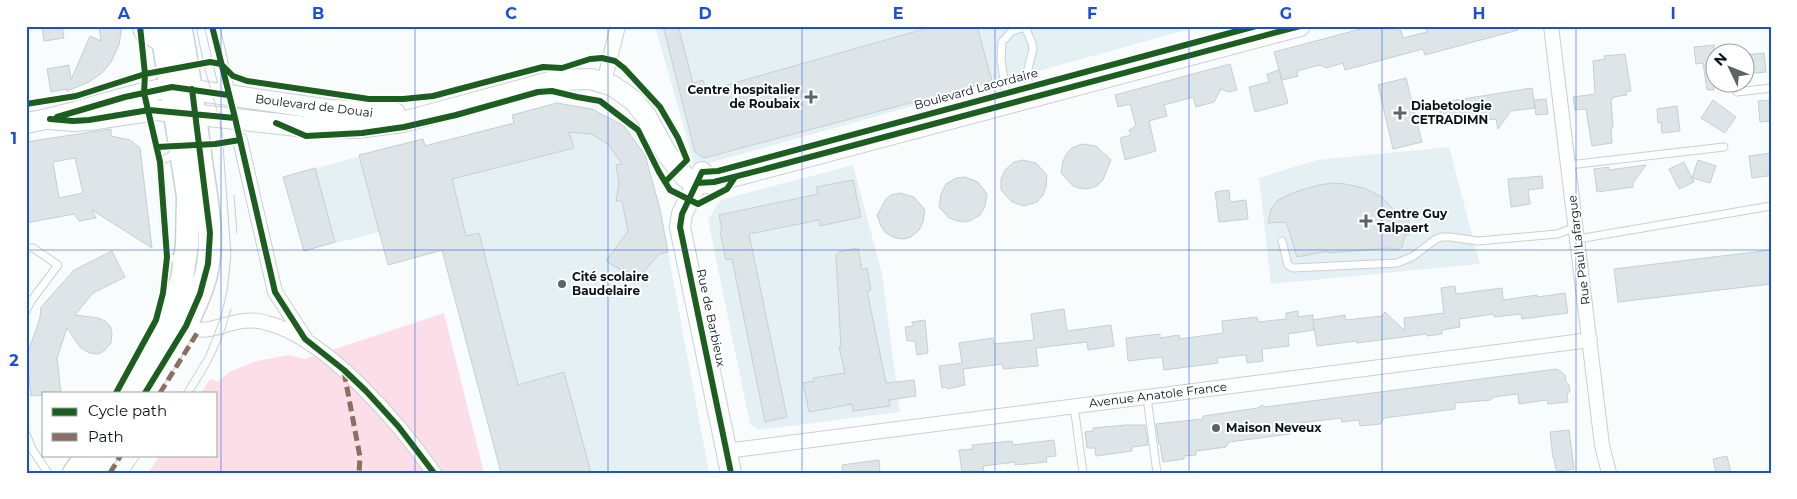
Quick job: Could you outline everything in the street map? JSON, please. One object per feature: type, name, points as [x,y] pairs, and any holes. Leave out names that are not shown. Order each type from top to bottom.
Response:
[{"type":"main road","points":[[161,26],[165,48],[182,88]]},
{"type":"main road","points":[[130,392],[155,348],[200,294],[209,254],[210,233],[206,196],[185,113],[182,88],[180,26]]},
{"type":"main road","name":"Boulevard Lacordaire","points":[[700,178],[719,181],[1262,29],[1300,26]]},
{"type":"main road","name":"Boulevard de Douai","points":[[50,119],[89,120],[149,110],[281,124],[357,128],[393,124],[557,80],[586,78],[604,82]]},
{"type":"main road","points":[[604,82],[623,92],[639,106],[663,148],[687,178],[700,178]]},
{"type":"main road","points":[[26,123],[50,119],[93,106],[182,88]]},
{"type":"main road","name":"Boulevard de Douai","points":[[182,88],[330,110],[378,113],[437,113]]},
{"type":"main road","points":[[145,392],[178,320],[178,295],[185,261],[188,196],[182,149],[185,113]]},
{"type":"main road","name":"Rue de Barbieux","points":[[700,178],[682,214],[680,227],[731,473]]},
{"type":"main road","points":[[74,473],[86,456]]},
{"type":"main road","points":[[95,473],[105,456]]},
{"type":"street","points":[[140,26],[141,32],[165,48]]},
{"type":"street","points":[[212,26],[228,95]]},
{"type":"street","points":[[604,82],[618,26]]},
{"type":"street","name":"Rue Paul Lafargue","points":[[1551,26],[1604,454],[1609,473]]},
{"type":"street","points":[[240,140],[275,292],[305,339]]},
{"type":"street","points":[[178,320],[203,330],[239,322],[268,323],[293,332],[305,339],[344,370],[366,391],[398,426],[434,473]]},
{"type":"street","name":"Avenue Anatole France","points":[[726,451],[1590,340]]},
{"type":"lane","points":[[1006,100],[1002,42],[1012,31],[1024,27],[1033,49],[1027,73],[1030,93]]},
{"type":"lane","points":[[1754,90],[1771,88]]},
{"type":"lane","points":[[1569,166],[1724,147]]},
{"type":"lane","points":[[1282,241],[1288,265],[1293,268],[1397,263],[1412,257],[1436,239],[1442,237],[1450,236],[1478,241],[1577,233],[1771,206]]},
{"type":"lane","points":[[26,248],[33,248],[58,266],[28,300],[26,311]]},
{"type":"lane","points":[[1147,397],[1157,473]]},
{"type":"lane","points":[[1074,406],[1083,473]]},
{"type":"lane","points":[[26,434],[32,449],[48,473]]},
{"type":"shaded area","name":"Centre hospitalier de Roubaix","points":[[655,26],[1200,26],[695,167]]},
{"type":"shaded area","name":"Cité scolaire Baudelaire","points":[[557,103],[592,109],[624,126],[645,155],[660,209],[709,473],[501,473],[442,251],[388,265],[380,232],[304,251],[283,177],[423,139],[426,145],[514,123],[512,115]]},
{"type":"shaded area","name":"Centre Guy Talpaert","points":[[1449,147],[1480,264],[1271,284],[1259,178],[1317,160]]},
{"type":"shaded area","points":[[853,165],[882,274],[900,412],[759,430],[750,424],[708,220],[720,200]]},
{"type":"shaded area","points":[[444,313],[484,473],[148,473],[159,456],[218,456],[218,392],[202,392],[210,379],[218,382],[229,372],[257,361],[289,355],[305,359]]},
{"type":"building","points":[[62,26],[64,38],[44,41],[42,27]]},
{"type":"building","points":[[99,26],[122,26],[119,45],[111,62],[103,72],[89,82],[67,91],[67,89],[51,92],[47,69],[69,65],[71,80],[90,36],[101,41]]},
{"type":"building","points":[[663,26],[678,26],[693,83],[703,80],[706,91],[935,26],[977,26],[992,81],[704,158],[695,152]]},
{"type":"building","points":[[1372,26],[1397,26],[1398,31],[1401,30],[1403,38],[1427,32],[1426,29],[1437,26],[1517,26],[1518,30],[1425,55],[1423,49],[1345,70],[1343,63],[1326,68],[1320,65],[1297,71],[1298,76],[1282,80],[1274,52]]},
{"type":"building","points":[[1704,46],[1704,70],[1703,63],[1696,64],[1694,47]]},
{"type":"building","points":[[1764,53],[1766,72],[1754,73],[1754,54]]},
{"type":"building","points":[[1625,54],[1631,91],[1626,92],[1627,95],[1611,99],[1612,143],[1592,146],[1586,109],[1575,110],[1573,97],[1595,94],[1593,61],[1605,59],[1604,56]]},
{"type":"building","points":[[1230,64],[1237,90],[1228,92],[1221,89],[1214,102],[1196,107],[1193,97],[1164,105],[1167,116],[1149,121],[1156,151],[1125,160],[1120,138],[1131,135],[1129,130],[1136,126],[1130,104],[1118,107],[1115,95]]},
{"type":"building","points":[[1279,70],[1288,103],[1255,112],[1249,87],[1269,82],[1267,74]]},
{"type":"building","name":"Diabetologie CETRADIMN","points":[[1406,78],[1422,142],[1393,149],[1378,85]]},
{"type":"building","points":[[1532,88],[1535,108],[1511,111],[1498,129],[1496,119],[1487,120],[1487,117],[1443,123],[1438,103]]},
{"type":"building","points":[[1546,99],[1548,114],[1536,115],[1534,100]]},
{"type":"building","points":[[1713,100],[1736,117],[1725,133],[1701,118]]},
{"type":"building","points":[[1771,100],[1771,121],[1760,122],[1758,101]]},
{"type":"building","points":[[557,103],[592,109],[624,126],[645,155],[660,209],[668,252],[659,254],[640,276],[619,269],[606,261],[628,231],[622,201],[616,201],[619,183],[616,165],[622,164],[608,144],[591,134],[569,132],[574,148],[452,179],[466,236],[479,233],[518,385],[564,372],[591,473],[501,473],[442,250],[388,265],[359,155],[423,139],[425,146],[514,123],[512,115]]},
{"type":"building","points":[[1677,106],[1680,131],[1662,133],[1661,122],[1658,123],[1657,109]]},
{"type":"building","points":[[111,129],[111,136],[130,140],[140,148],[152,248],[92,210],[96,218],[79,221],[74,214],[26,223],[26,142]],"holes":[[[75,158],[83,193],[59,198],[53,162]]]},
{"type":"building","points":[[1082,144],[1096,146],[1111,160],[1103,180],[1097,186],[1088,189],[1073,186],[1061,173],[1063,161],[1067,153],[1072,148]]},
{"type":"building","points":[[1771,153],[1771,173],[1768,176],[1752,178],[1749,156]]},
{"type":"building","points":[[1023,160],[1036,163],[1047,175],[1043,195],[1037,202],[1024,206],[1012,202],[1001,190],[1001,179],[1005,170],[1014,162]]},
{"type":"building","points":[[1698,160],[1716,166],[1710,183],[1692,178]]},
{"type":"building","points":[[1684,162],[1694,182],[1679,189],[1669,169]]},
{"type":"building","points":[[1646,165],[1633,183],[1633,187],[1597,192],[1594,169],[1609,167],[1609,170]]},
{"type":"building","points":[[315,168],[335,242],[304,251],[283,177]]},
{"type":"building","points":[[1542,176],[1543,188],[1528,190],[1530,204],[1511,207],[1508,179]]},
{"type":"building","points":[[965,177],[978,182],[987,194],[985,207],[980,215],[970,221],[961,222],[949,218],[939,207],[941,194],[946,184],[956,178]]},
{"type":"building","points":[[853,180],[861,217],[820,226],[819,220],[749,234],[787,417],[765,422],[732,259],[726,260],[720,232],[722,231],[719,215],[818,194],[816,187]]},
{"type":"building","points":[[1332,183],[1364,188],[1382,197],[1395,211],[1408,209],[1410,234],[1405,235],[1402,247],[1398,250],[1390,248],[1328,253],[1328,251],[1297,257],[1286,222],[1268,223],[1271,209],[1278,200],[1295,192]]},
{"type":"building","points":[[1229,190],[1230,202],[1246,200],[1248,219],[1219,222],[1215,192]]},
{"type":"building","points":[[900,193],[914,197],[925,210],[923,222],[919,230],[911,237],[904,239],[895,238],[886,233],[877,215],[886,199],[891,195]]},
{"type":"building","points":[[858,248],[862,270],[867,268],[871,290],[867,291],[886,383],[914,380],[916,396],[889,400],[890,406],[853,411],[852,404],[809,412],[803,383],[814,381],[813,378],[845,373],[839,347],[841,347],[836,255],[839,252]]},
{"type":"building","points":[[1771,250],[1771,284],[1618,302],[1614,269]]},
{"type":"building","points":[[112,251],[125,277],[93,293],[75,315],[98,318],[105,321],[110,326],[112,333],[111,343],[99,354],[89,353],[80,347],[67,328],[57,358],[61,392],[42,392],[42,395],[31,396],[27,355],[40,318],[41,307],[74,270]]},
{"type":"building","points":[[1455,286],[1456,294],[1502,288],[1503,300],[1565,293],[1568,313],[1522,319],[1521,314],[1494,317],[1494,314],[1459,319],[1460,327],[1442,330],[1442,334],[1427,336],[1426,334],[1317,346],[1313,321],[1314,330],[1288,334],[1289,346],[1262,349],[1263,361],[1247,363],[1246,355],[1217,358],[1218,363],[1164,370],[1162,357],[1128,361],[1126,338],[1160,334],[1160,338],[1179,335],[1180,339],[1223,333],[1222,321],[1257,317],[1258,322],[1286,319],[1286,313],[1298,311],[1298,317],[1313,315],[1313,320],[1345,315],[1346,320],[1382,316],[1385,312],[1405,331],[1404,318],[1444,313],[1441,288]]},
{"type":"building","points":[[1064,309],[1067,331],[1111,325],[1114,346],[1088,350],[1087,342],[1036,348],[1038,366],[1003,369],[1002,364],[963,369],[965,385],[948,389],[942,388],[939,366],[962,363],[959,343],[993,338],[994,344],[1034,340],[1031,314]]},
{"type":"building","points":[[925,320],[928,353],[917,355],[915,341],[907,341],[905,327],[913,326],[912,322]]},
{"type":"building","points":[[1557,369],[1565,375],[1566,382],[1569,385],[1568,402],[1548,404],[1547,400],[1519,404],[1518,394],[1493,397],[1491,400],[1455,403],[1455,409],[1384,418],[1380,424],[1360,426],[1359,420],[1342,422],[1341,418],[1299,423],[1299,428],[1289,430],[1290,434],[1229,442],[1226,447],[1196,451],[1196,455],[1184,456],[1184,459],[1163,462],[1159,444],[1156,424],[1203,419],[1203,416],[1258,408],[1262,405],[1265,407]]},
{"type":"building","points":[[1145,425],[1148,445],[1132,447],[1132,451],[1096,456],[1095,448],[1087,448],[1085,432],[1093,431],[1093,428]]},
{"type":"building","points":[[1569,430],[1574,469],[1558,471],[1556,470],[1553,458],[1550,432]]},
{"type":"building","points":[[1054,440],[1056,456],[1046,457],[1047,462],[1015,465],[1015,462],[983,466],[984,473],[962,473],[959,450],[973,449],[972,445],[1012,441],[1013,445]]},
{"type":"building","points":[[1727,456],[1731,473],[1716,473],[1713,459]]},
{"type":"building","points":[[879,460],[880,473],[843,473],[842,465]]},
{"type":"tram line","points":[[184,392],[206,355],[221,317],[227,291],[231,255],[222,132],[205,70],[196,26]]},
{"type":"tram line","points":[[234,195],[237,233]]},
{"type":"tram line","points":[[193,392],[215,353],[231,309]]},
{"type":"tram line","points":[[129,473],[140,456]]},
{"type":"marked path","points":[[161,392],[199,330]]},
{"type":"marked path","points":[[344,372],[360,457],[359,473]]},
{"type":"marked path","points":[[110,473],[120,456]]},
{"type":"cycle path","points":[[117,392],[156,320],[163,293],[167,257],[160,162],[144,93],[145,74],[140,26]]},
{"type":"cycle path","points":[[212,26],[275,292],[305,339],[344,370],[366,391],[398,426],[434,473]]},
{"type":"cycle path","points":[[731,473],[680,227],[682,214],[702,172],[718,171],[1256,26]]},
{"type":"cycle path","points":[[697,183],[714,182],[765,169],[1300,26]]},
{"type":"cycle path","points":[[26,104],[76,96],[145,74],[210,62],[221,64],[233,76],[247,81],[369,99],[403,99],[433,96],[543,67],[562,68],[590,59],[602,58],[615,61],[624,68],[660,107],[678,138],[687,160],[665,182]]},
{"type":"cycle path","points":[[57,117],[125,97],[172,87],[228,95]]},
{"type":"cycle path","points":[[146,392],[186,326],[200,294],[208,264],[210,233],[192,89]]},
{"type":"cycle path","points":[[276,123],[306,136],[362,133],[404,127],[456,115],[538,92],[552,91],[600,101],[638,130],[670,190],[698,204],[727,189],[735,177]]},
{"type":"cycle path","points":[[50,119],[89,120],[149,110],[235,118]]},
{"type":"cycle path","points":[[157,147],[215,144],[240,140]]},
{"type":"place","name":"Centre hospitalier de Roubaix","points":[[811,97]]},
{"type":"place","name":"Diabetologie CETRADIMN","points":[[1400,113]]},
{"type":"place","name":"Centre Guy Talpaert","points":[[1366,221]]},
{"type":"place","name":"Cité scolaire Baudelaire","points":[[562,284]]},
{"type":"place","name":"Maison Neveux","points":[[1216,428]]}]
